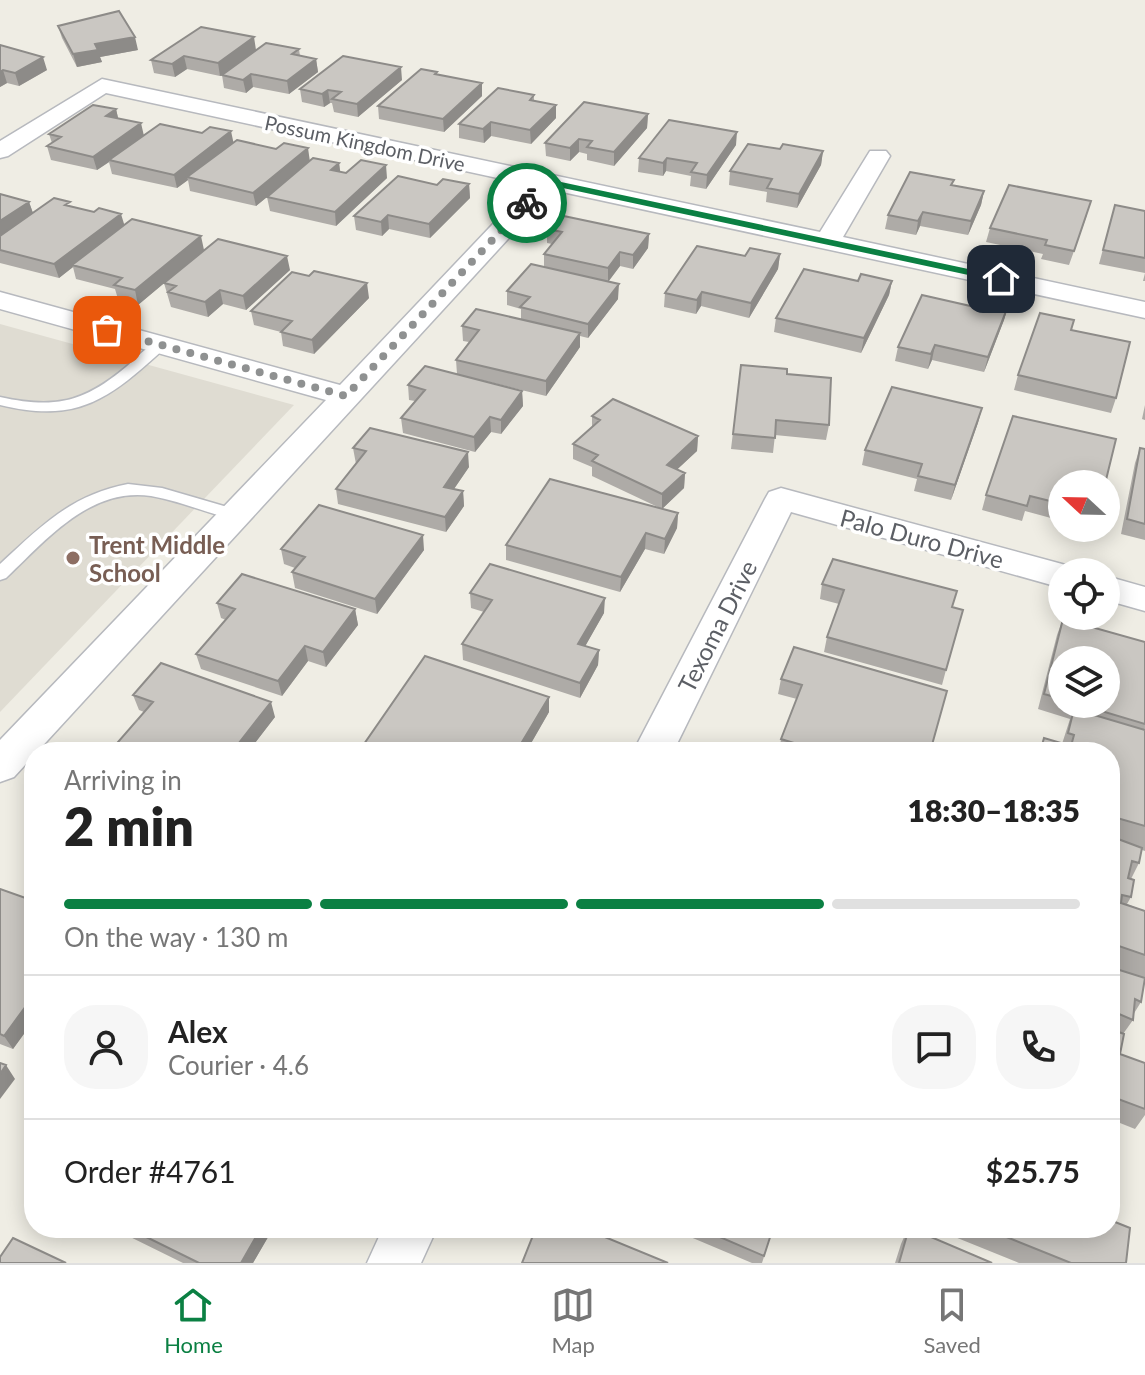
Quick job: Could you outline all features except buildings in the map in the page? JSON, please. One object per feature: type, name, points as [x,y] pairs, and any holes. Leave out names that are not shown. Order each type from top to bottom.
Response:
[{"type":"street","name":"Possum Kingdom Drive","points":[[0,151],[102,86],[1145,310]]},
{"type":"street","points":[[827,242],[878,156]]},
{"type":"street","points":[[0,766],[547,182]]},
{"type":"street","points":[[0,300],[346,396]]},
{"type":"street","name":"Palo Duro Drive","points":[[781,499],[1048,572]]},
{"type":"street","name":"Texoma Drive","points":[[658,742],[781,499]]},
{"type":"street","points":[[1120,592],[1145,599]]},
{"type":"street","points":[[393,1263],[406,1238]]},
{"type":"lane","points":[[0,401],[37,408],[61,408],[86,401],[113,388],[160,345]]},
{"type":"lane","points":[[0,574],[68,512],[88,499],[119,492],[149,491],[235,515]]},
{"type":"shaded area","name":"Trent Middle School","points":[[0,324],[294,405],[0,712]]},
{"type":"way so far","points":[[107,330],[346,396],[527,203]]},
{"type":"place","name":"Trent Middle School","points":[[73,558]]},
{"type":"route","points":[[527,203],[547,182],[1001,279]]}]
